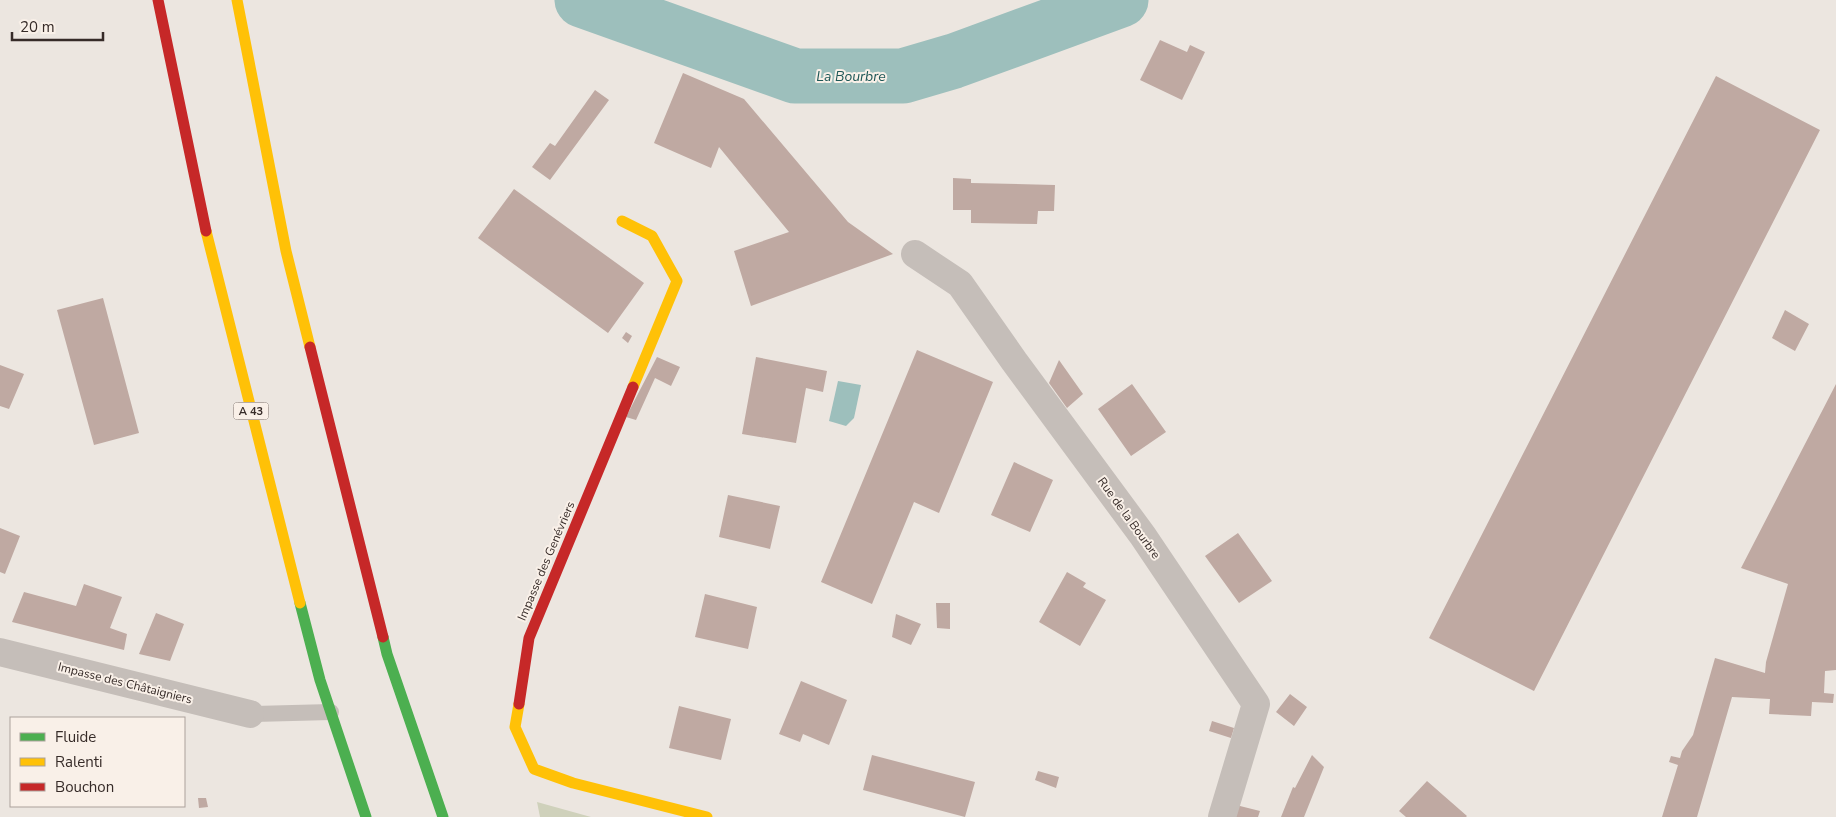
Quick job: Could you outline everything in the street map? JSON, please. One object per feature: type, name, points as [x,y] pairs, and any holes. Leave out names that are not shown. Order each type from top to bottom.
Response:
[{"type":"main road","name":"A 43","points":[[158,0],[211,257],[320,680],[366,817]]},
{"type":"main road","points":[[237,0],[286,251],[387,654],[443,817]]},
{"type":"main road","name":"Impasse des Genévriers","points":[[622,221],[652,236],[677,281],[529,638],[516,727],[534,769],[573,783],[708,817]]},
{"type":"street","name":"Rue de la Bourbre","points":[[916,254],[960,284],[1014,361],[1143,536],[1256,704],[1222,817]]},
{"type":"street","name":"Impasse des Châtaigniers","points":[[0,652],[250,714]]},
{"type":"lane","points":[[250,714],[331,712]]},
{"type":"green space","points":[[537,802],[591,817],[540,817]]},
{"type":"water","points":[[838,381],[861,385],[854,418],[846,426],[829,421]]},
{"type":"building","points":[[1160,40],[1187,52],[1190,45],[1205,52],[1182,100],[1140,80]]},
{"type":"building","points":[[683,73],[744,99],[848,222],[893,254],[751,306],[734,251],[789,232],[719,147],[711,168],[654,143]]},
{"type":"building","points":[[1716,76],[1820,130],[1534,691],[1429,638]]},
{"type":"building","points":[[595,90],[609,100],[550,180],[532,167],[550,143],[555,146]]},
{"type":"building","points":[[953,178],[971,179],[971,183],[1055,185],[1054,211],[1038,211],[1037,224],[971,223],[971,210],[953,210]]},
{"type":"building","points":[[514,189],[644,283],[608,333],[478,238]]},
{"type":"building","points":[[103,298],[139,433],[94,445],[57,310]]},
{"type":"building","points":[[1785,310],[1809,324],[1795,351],[1772,338]]},
{"type":"building","points":[[626,332],[632,336],[628,343],[622,338]]},
{"type":"building","points":[[917,350],[993,382],[939,513],[914,502],[872,604],[821,582]]},
{"type":"building","points":[[657,357],[680,367],[671,386],[655,378],[636,420],[626,417]]},
{"type":"building","points":[[756,357],[827,371],[823,392],[806,388],[796,443],[742,434]]},
{"type":"building","points":[[1059,360],[1083,394],[1067,408],[1049,383]]},
{"type":"building","points":[[0,365],[24,374],[9,409],[0,406]]},
{"type":"building","points":[[1132,384],[1166,432],[1131,456],[1098,409]]},
{"type":"building","points":[[1836,384],[1836,670],[1825,671],[1824,693],[1834,694],[1833,703],[1812,702],[1811,716],[1769,714],[1770,699],[1732,697],[1697,817],[1662,817],[1678,765],[1669,762],[1671,756],[1680,758],[1682,751],[1693,735],[1715,658],[1765,673],[1766,662],[1788,584],[1741,568]]},
{"type":"building","points":[[1014,462],[1053,480],[1030,532],[991,515]]},
{"type":"building","points":[[728,495],[780,506],[770,549],[719,537]]},
{"type":"building","points":[[0,528],[20,536],[5,574],[0,572]]},
{"type":"building","points":[[1238,533],[1272,581],[1239,603],[1205,556]]},
{"type":"building","points":[[1067,572],[1086,583],[1083,587],[1106,600],[1080,646],[1039,622]]},
{"type":"building","points":[[84,584],[122,597],[110,628],[127,634],[124,650],[12,622],[24,592],[76,606]]},
{"type":"building","points":[[705,594],[757,607],[748,649],[695,637]]},
{"type":"building","points":[[936,603],[950,603],[950,629],[937,628]]},
{"type":"building","points":[[156,613],[184,624],[170,661],[139,654]]},
{"type":"building","points":[[896,614],[921,624],[911,645],[892,637]]},
{"type":"building","points":[[801,681],[847,700],[829,745],[803,734],[800,742],[779,734]]},
{"type":"building","points":[[1290,694],[1307,707],[1294,726],[1276,712]]},
{"type":"building","points":[[679,706],[731,719],[721,760],[669,748]]},
{"type":"building","points":[[1212,721],[1234,728],[1231,738],[1209,731]]},
{"type":"building","points":[[872,755],[975,782],[965,817],[863,790]]},
{"type":"building","points":[[1312,755],[1324,767],[1304,817],[1281,817],[1293,787],[1295,788]]},
{"type":"building","points":[[1038,771],[1059,777],[1056,788],[1035,780]]},
{"type":"building","points":[[1427,781],[1467,816],[1406,817],[1399,811]]},
{"type":"building","points":[[198,798],[206,798],[208,807],[199,808]]},
{"type":"building","points":[[1236,805],[1260,811],[1258,817],[1231,817]]},
{"type":"waterway","name":"La Bourbre","points":[[582,0],[795,76],[903,76],[954,61],[1121,0]]},
{"type":"traffic: fast","points":[[300,603],[320,680],[366,817]]},
{"type":"traffic: fast","points":[[383,637],[387,654],[443,817]]},
{"type":"traffic: slow","points":[[237,0],[286,251],[310,347]]},
{"type":"traffic: slow","points":[[622,221],[652,236],[677,281],[633,387]]},
{"type":"traffic: slow","points":[[206,231],[300,603]]},
{"type":"traffic: slow","points":[[519,704],[515,727],[534,769],[573,783],[707,817]]},
{"type":"traffic: jam","points":[[158,0],[206,231]]},
{"type":"traffic: jam","points":[[310,347],[383,637]]},
{"type":"traffic: jam","points":[[519,704],[529,638],[633,387]]}]
